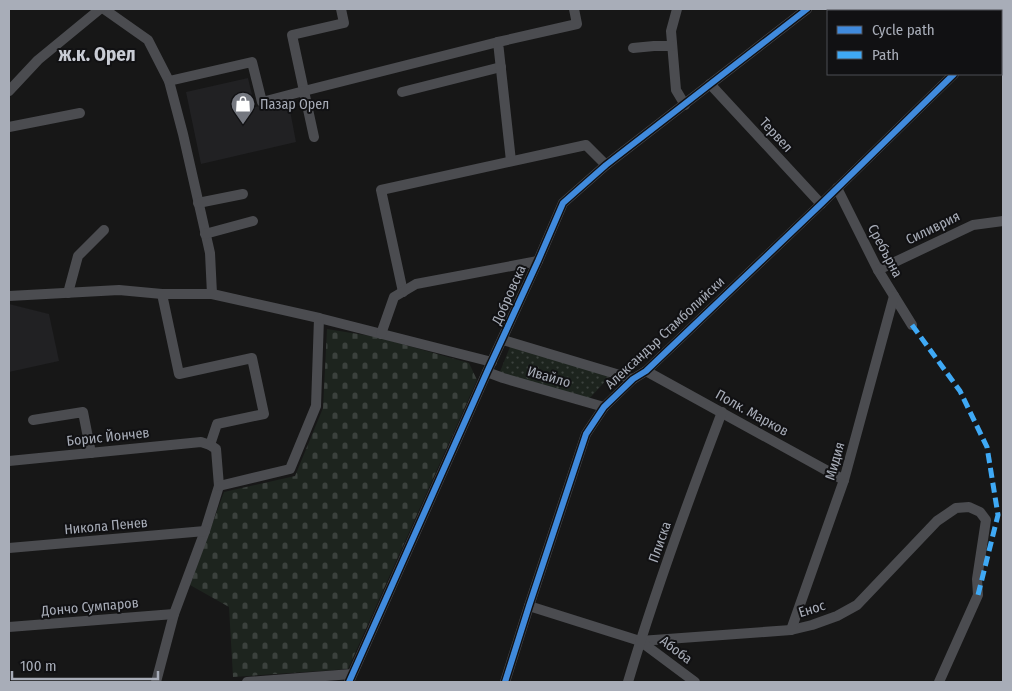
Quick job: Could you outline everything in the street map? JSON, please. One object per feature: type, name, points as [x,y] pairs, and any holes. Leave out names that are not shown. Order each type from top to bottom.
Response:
[{"type":"street","points":[[9,91],[38,60],[100,9]]},
{"type":"street","points":[[104,9],[148,40],[168,81],[183,134],[210,253],[212,294]]},
{"type":"street","points":[[314,137],[292,35],[344,23],[341,9]]},
{"type":"street","points":[[168,81],[252,62],[262,102],[498,42],[577,24],[574,9]]},
{"type":"street","points":[[677,9],[671,31],[672,46],[676,90],[685,105]]},
{"type":"street","name":"Добровска","points":[[351,678],[563,202],[606,165],[807,9]]},
{"type":"street","points":[[498,42],[511,161]]},
{"type":"street","points":[[633,48],[672,46]]},
{"type":"street","points":[[402,92],[500,67]]},
{"type":"street","name":"Александър Стамболийски","points":[[506,682],[586,434],[604,407],[633,379],[646,371],[953,75]]},
{"type":"street","name":"Тервел","points":[[710,84],[821,204]]},
{"type":"street","points":[[9,128],[80,113]]},
{"type":"street","points":[[403,292],[381,190],[586,144],[606,165]]},
{"type":"street","name":"Сребърна","points":[[837,188],[878,270],[912,325]]},
{"type":"street","points":[[198,203],[243,194]]},
{"type":"street","points":[[205,234],[253,221]]},
{"type":"street","name":"Силиврия","points":[[878,270],[973,225],[1003,221]]},
{"type":"street","points":[[68,293],[78,256],[104,230]]},
{"type":"street","points":[[381,334],[394,297],[416,284],[538,261]]},
{"type":"street","points":[[9,296],[119,290],[162,294],[212,294],[319,318],[492,362]]},
{"type":"street","points":[[156,682],[174,614],[205,531],[219,486],[216,449],[210,445],[217,424],[264,414],[252,358],[179,374],[162,294]]},
{"type":"street","name":"Мидия","points":[[791,630],[844,480],[894,296]]},
{"type":"street","points":[[219,486],[290,469],[316,406],[319,318]]},
{"type":"street","points":[[503,340],[633,379]]},
{"type":"street","name":"Полк. Марков","points":[[646,371],[844,480]]},
{"type":"street","name":"Ивайло","points":[[487,372],[604,407]]},
{"type":"street","points":[[34,420],[83,412],[91,453]]},
{"type":"street","name":"Плиска","points":[[628,682],[640,640],[693,488],[722,412]]},
{"type":"street","name":"Борис Йончев","points":[[9,461],[201,442],[210,445]]},
{"type":"street","name":"Енос","points":[[529,606],[640,640],[791,630],[837,616],[856,605],[937,521],[956,508],[969,507],[980,512],[986,520],[977,580],[978,595],[939,682]]},
{"type":"street","name":"Никола Пенев","points":[[9,548],[205,531]]},
{"type":"street","name":"Дончо Сумпаров","points":[[9,627],[174,614]]},
{"type":"street","name":"Абоба","points":[[640,640],[695,682]]},
{"type":"street","points":[[247,682],[351,678]]},
{"type":"shaded area","name":"Пазар Орел","points":[[248,78],[255,107],[288,100],[296,142],[201,164],[186,92]]},
{"type":"shaded area","points":[[9,304],[49,314],[59,361],[9,372]]},
{"type":"green space","points":[[327,329],[377,337],[469,363],[477,380],[348,669],[233,677],[229,607],[190,585],[224,492],[295,476],[323,408]]},
{"type":"green space","points":[[510,347],[610,376],[589,399],[499,374]]},
{"type":"marked path","points":[[912,325],[960,391],[987,447],[998,515],[978,595]]},
{"type":"cycle path","points":[[349,682],[563,203],[606,165],[807,9]]},
{"type":"cycle path","points":[[505,682],[586,434],[604,407],[633,379],[646,371],[953,75]]},
{"type":"place","name":"Пазар Орел","points":[[243,125]]},
{"type":"district","name":"ж.к. Орел","points":[[97,54]]}]
